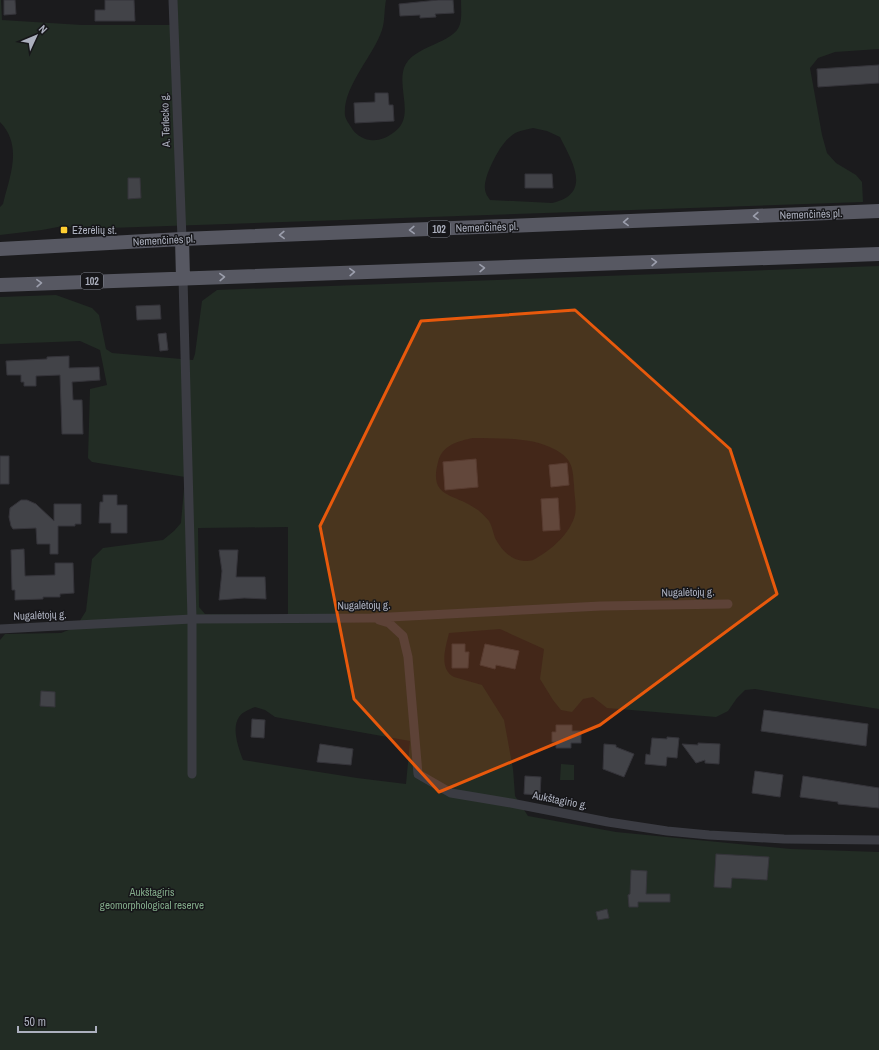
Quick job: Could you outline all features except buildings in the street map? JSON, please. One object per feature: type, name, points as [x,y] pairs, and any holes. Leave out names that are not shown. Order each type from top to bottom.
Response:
[{"type":"main road","name":"Nemenčinės pl.","points":[[0,249],[182,238],[879,211]]},
{"type":"main road","points":[[182,238],[183,278]]},
{"type":"main road","name":"102","points":[[0,285],[879,254]]},
{"type":"street","name":"A. Terlecko g.","points":[[173,0],[182,238]]},
{"type":"street","points":[[183,278],[192,619],[192,774]]},
{"type":"street","name":"Nugalėtojų g.","points":[[0,629],[192,619],[372,618],[601,606],[728,604]]},
{"type":"street","name":"Aukštagirio g.","points":[[372,618],[389,623],[403,636],[408,657],[418,774],[450,793],[608,822],[667,831],[776,839],[879,840]]},
{"type":"highlighted area","points":[[575,310],[730,449],[777,594],[600,725],[439,792],[354,699],[320,526],[421,321]]},
{"type":"green space","points":[[0,0],[2,20],[82,25],[177,25],[176,0],[386,0],[382,30],[372,51],[353,83],[345,105],[345,116],[352,129],[361,137],[379,140],[393,133],[400,127],[403,120],[405,112],[402,76],[408,60],[415,54],[442,41],[456,31],[461,21],[461,0],[879,0],[879,49],[835,52],[818,58],[810,68],[822,135],[827,153],[836,163],[856,175],[862,182],[863,202],[80,229],[63,226],[0,235],[0,207],[3,204],[11,172],[13,151],[7,131],[0,122]],"holes":[[[533,128],[547,131],[560,137],[570,156],[576,176],[576,184],[572,192],[565,199],[552,203],[490,200],[485,190],[489,169],[497,153],[506,141],[515,133],[526,129]]]},
{"type":"green space","name":"Aukštagiris geomorphological reserve","points":[[879,266],[879,709],[755,689],[745,690],[728,711],[716,717],[607,708],[593,697],[583,699],[572,712],[561,710],[540,679],[544,649],[500,629],[449,633],[444,657],[446,669],[454,677],[482,685],[504,720],[513,769],[515,796],[528,816],[616,832],[791,849],[879,852],[879,1050],[0,1050],[0,640],[5,634],[61,633],[76,627],[86,611],[92,559],[103,548],[163,540],[174,531],[181,523],[185,477],[92,462],[88,458],[90,389],[107,385],[100,350],[80,341],[0,344],[0,297],[56,295],[92,308],[99,315],[106,349],[112,353],[193,360],[202,301],[217,290]],"holes":[[[473,438],[515,439],[536,442],[561,453],[571,464],[576,504],[573,522],[559,541],[534,560],[524,561],[514,559],[510,556],[497,542],[489,521],[479,511],[465,502],[450,496],[439,488],[436,473],[440,456],[447,448],[456,442]],[[288,527],[288,615],[205,614],[199,607],[198,528]],[[255,707],[265,710],[275,717],[410,741],[406,784],[357,778],[243,760],[236,739],[236,727],[239,717],[246,711]]]},
{"type":"green space","points":[[561,764],[574,765],[574,780],[560,780]]},
{"type":"place","name":"Ežerėlių st.","points":[[64,230]]}]
